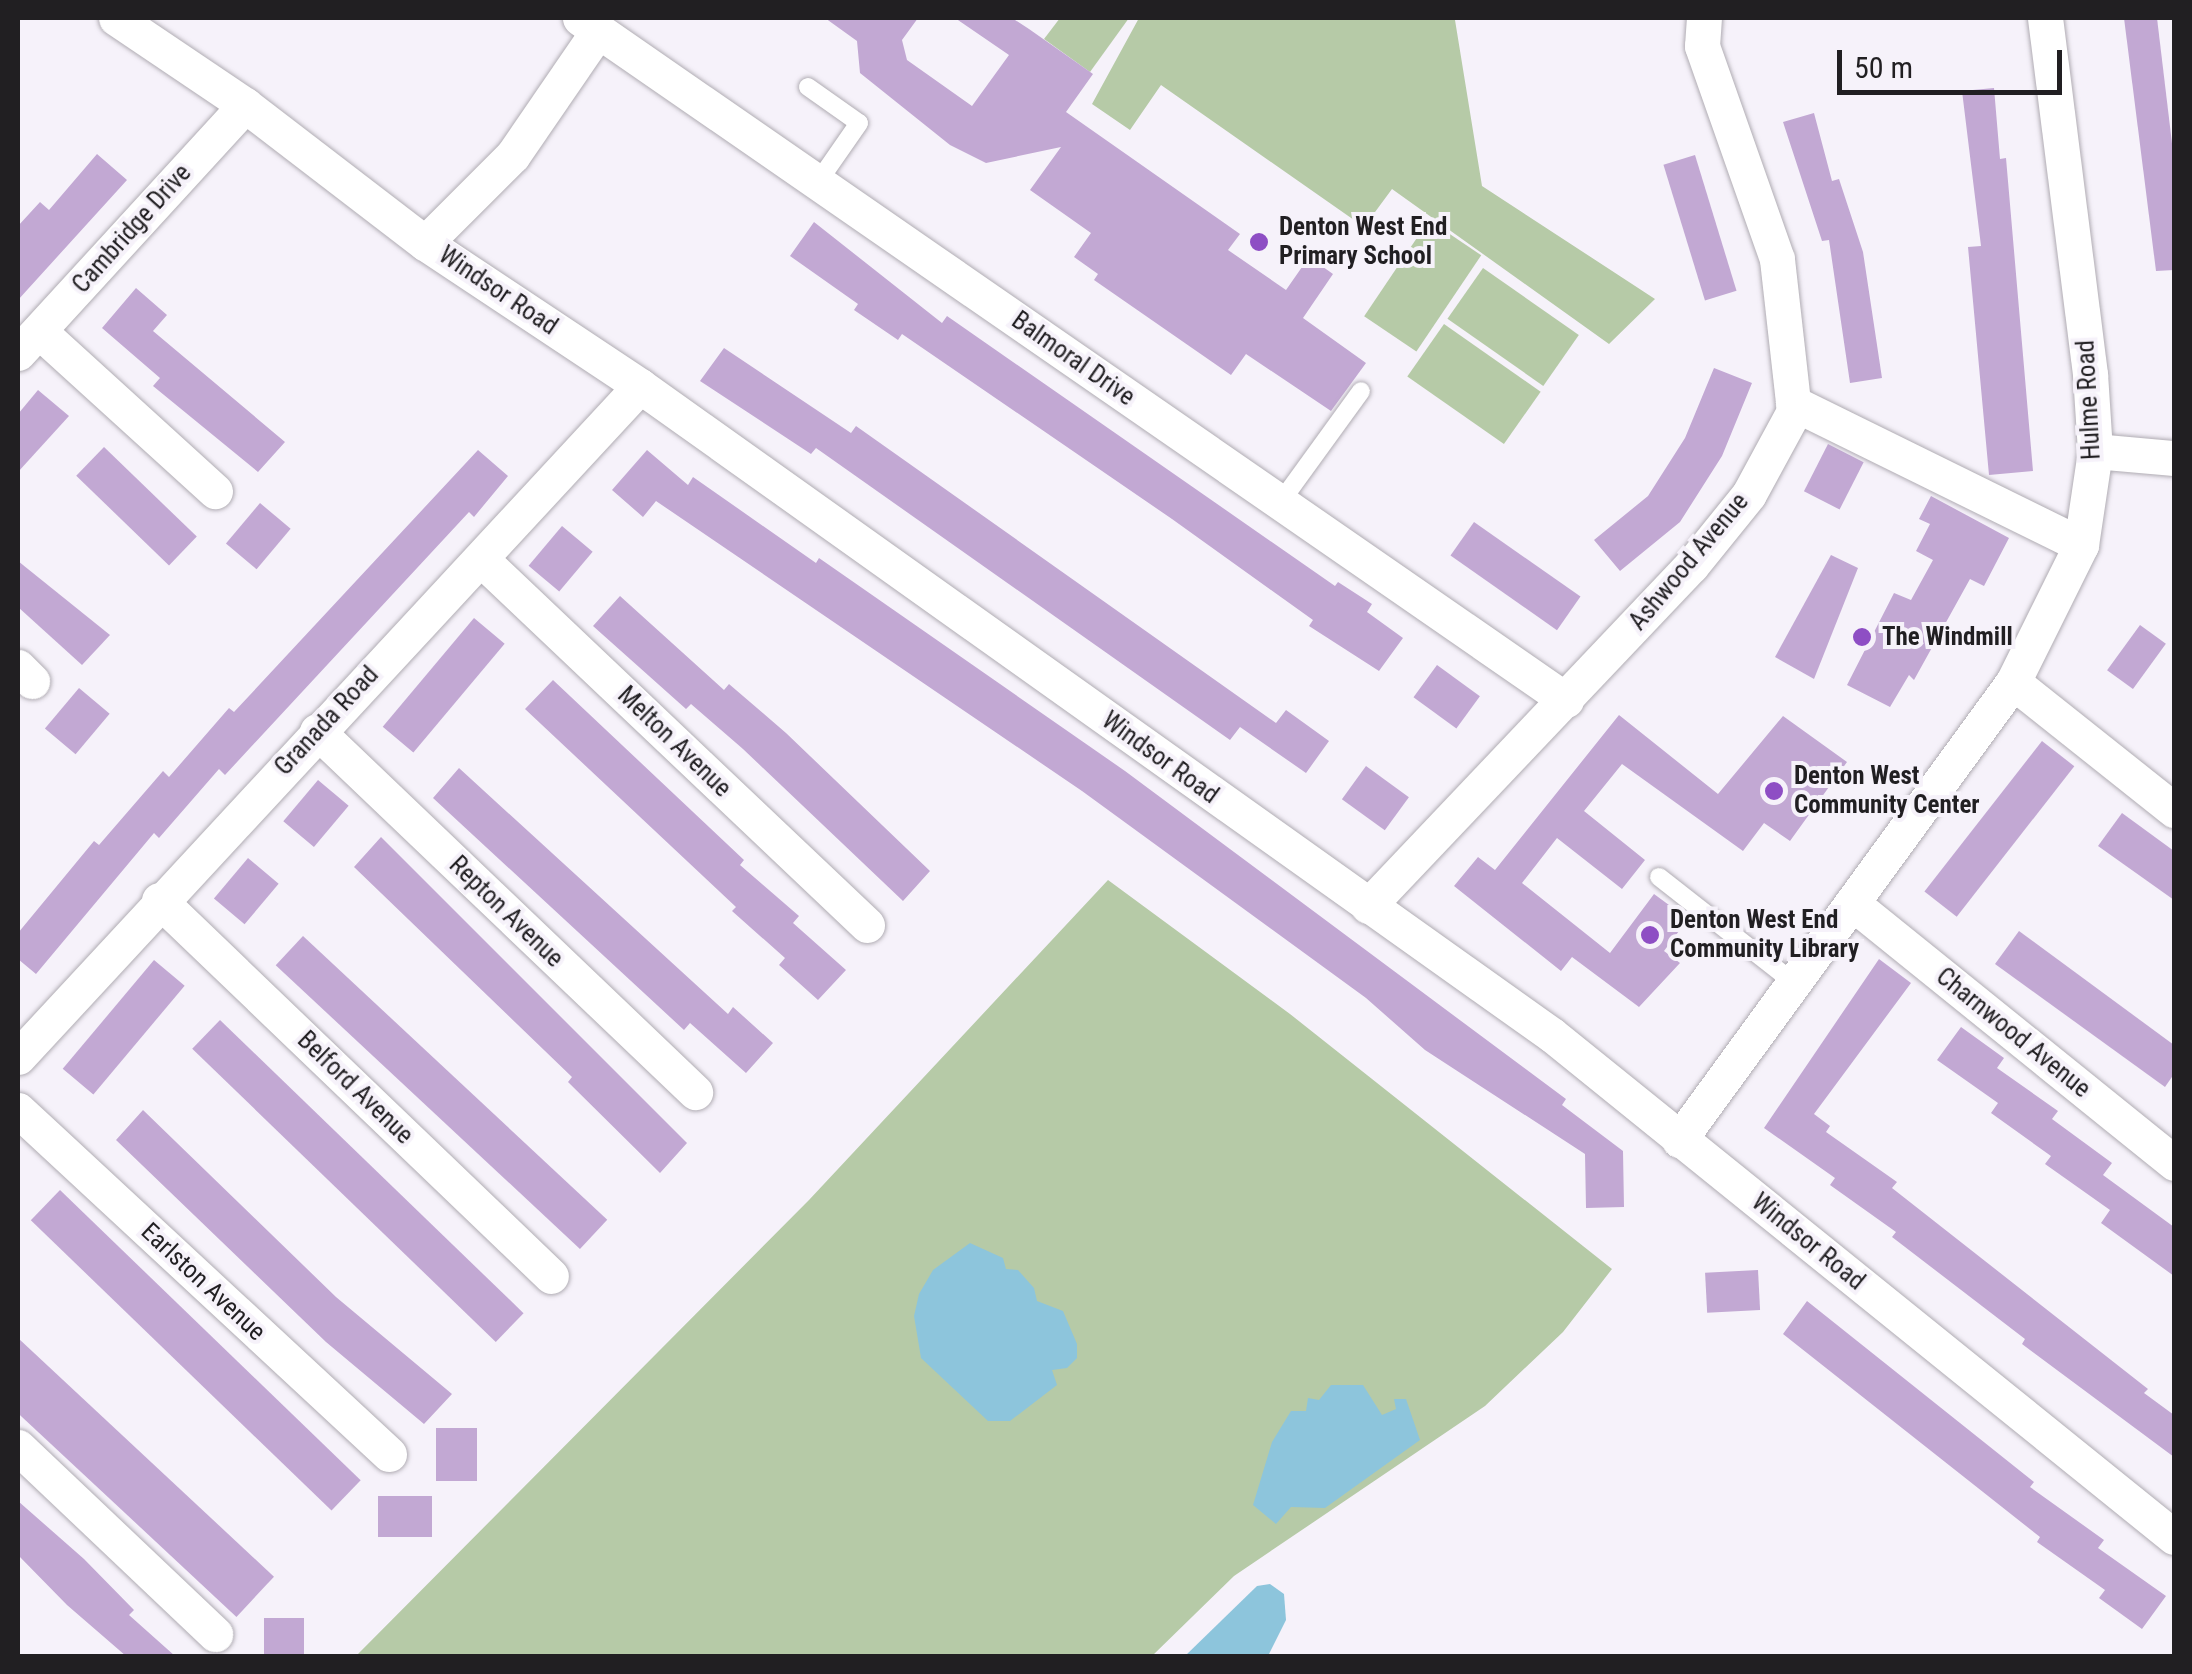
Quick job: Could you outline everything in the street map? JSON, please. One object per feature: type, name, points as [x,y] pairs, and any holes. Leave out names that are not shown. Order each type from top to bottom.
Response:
[{"type":"street","name":"Windsor Road","points":[[116,18],[245,105],[425,243],[640,386],[1552,1035],[2174,1536]]},
{"type":"street","points":[[1704,18],[1702,46],[1777,260],[1793,403],[2081,545]]},
{"type":"street","name":"Hulme Road","points":[[1679,1140],[2013,682],[2081,545],[2095,451],[2045,18]]},
{"type":"street","points":[[425,243],[513,155],[589,24]]},
{"type":"street","name":"Balmoral Drive","points":[[589,24],[1566,700]]},
{"type":"street","name":"Cambridge Drive","points":[[28,342],[245,105]]},
{"type":"street","points":[[28,342],[215,491]]},
{"type":"street","name":"Granada Road","points":[[18,1057],[159,900],[640,386]]},
{"type":"street","name":"Ashwood Avenue","points":[[1368,906],[1566,700],[1749,494],[1793,403]]},
{"type":"street","points":[[2095,451],[2174,458]]},
{"type":"street","name":"Melton Avenue","points":[[481,559],[867,926]]},
{"type":"street","points":[[2013,682],[2174,810]]},
{"type":"street","name":"Repton Avenue","points":[[317,731],[694,1092]]},
{"type":"street","name":"Belford Avenue","points":[[159,900],[550,1276]]},
{"type":"street","name":"Charnwood Avenue","points":[[1852,902],[2174,1163]]},
{"type":"street","name":"Earlston Avenue","points":[[18,1110],[389,1454]]},
{"type":"street","points":[[18,1447],[216,1634]]},
{"type":"lane","points":[[808,87],[859,123],[818,182]]},
{"type":"lane","points":[[1280,503],[1361,392]]},
{"type":"lane","points":[[1660,878],[1794,982]]},
{"type":"green space","points":[[1060,18],[1129,18],[1090,72],[1044,39]]},
{"type":"green space","points":[[1139,18],[1481,18],[1455,20],[1482,186],[1655,299],[1609,344],[1392,189],[1364,227],[1161,85],[1130,130],[1092,104]]},
{"type":"green space","points":[[1429,220],[1481,255],[1416,351],[1364,316]]},
{"type":"green space","points":[[1483,268],[1579,335],[1543,386],[1447,319]]},
{"type":"green space","points":[[1444,324],[1541,392],[1504,444],[1407,376]]},
{"type":"green space","points":[[1108,880],[1290,1014],[1612,1269],[1563,1332],[1485,1406],[1234,1576],[1152,1656],[356,1656],[809,1200]]},
{"type":"water","points":[[970,1243],[1003,1258],[1006,1269],[1018,1270],[1034,1288],[1037,1301],[1063,1311],[1077,1344],[1077,1358],[1067,1368],[1052,1370],[1057,1385],[1010,1421],[988,1421],[921,1358],[914,1316],[919,1294],[933,1270]]},
{"type":"water","points":[[1331,1385],[1363,1385],[1382,1415],[1396,1409],[1394,1399],[1406,1399],[1420,1440],[1325,1508],[1291,1507],[1276,1524],[1253,1505],[1272,1442],[1291,1411],[1306,1411],[1308,1398],[1319,1400]]},
{"type":"water","points":[[1270,1584],[1284,1594],[1286,1620],[1268,1656],[1185,1656],[1257,1586]]},
{"type":"building","points":[[825,18],[918,18],[902,40],[907,60],[972,106],[1009,55],[955,18],[1012,18],[1093,74],[1066,112],[1240,234],[1228,250],[1286,290],[1309,257],[1333,274],[1303,318],[1366,363],[1331,411],[1246,354],[1231,375],[1094,280],[1098,274],[1074,257],[1091,233],[1030,190],[1061,147],[986,163],[950,145],[860,73],[857,41]]},
{"type":"building","points":[[2124,18],[2157,18],[2174,160],[2174,270],[2156,271]]},
{"type":"building","points":[[1994,88],[2000,159],[2006,158],[2033,471],[1989,475],[1968,247],[1981,246],[1962,91]]},
{"type":"building","points":[[1814,113],[1832,181],[1839,179],[1863,252],[1882,378],[1850,383],[1829,240],[1822,241],[1783,122]]},
{"type":"building","points":[[97,154],[127,180],[18,300],[18,226],[40,202],[49,210]]},
{"type":"building","points":[[1695,155],[1737,291],[1705,300],[1663,165]]},
{"type":"building","points":[[814,222],[942,323],[947,316],[1335,586],[1338,582],[1372,604],[1367,612],[1403,638],[1379,671],[1309,626],[1313,620],[1172,519],[902,334],[898,340],[854,310],[858,304],[790,256]]},
{"type":"building","points":[[136,288],[167,315],[153,331],[285,442],[258,472],[153,386],[160,378],[102,328]]},
{"type":"building","points":[[724,348],[851,433],[856,426],[1276,723],[1286,710],[1329,741],[1306,773],[1240,727],[1230,740],[816,448],[811,454],[700,381]]},
{"type":"building","points":[[1714,368],[1752,383],[1722,456],[1680,522],[1620,571],[1594,540],[1648,496],[1685,438]]},
{"type":"building","points":[[38,390],[69,416],[18,472],[18,414]]},
{"type":"building","points":[[1828,444],[1864,462],[1840,509],[1804,491]]},
{"type":"building","points":[[104,447],[197,537],[169,565],[76,476]]},
{"type":"building","points":[[478,450],[508,476],[474,517],[469,512],[225,775],[219,769],[159,838],[154,833],[36,974],[18,959],[18,933],[94,841],[99,845],[163,771],[169,777],[229,708],[234,712]]},
{"type":"building","points":[[647,450],[688,485],[693,477],[816,563],[819,558],[1125,771],[1566,1099],[1562,1105],[1623,1151],[1624,1207],[1586,1208],[1585,1154],[1425,1050],[1366,998],[1082,791],[656,501],[643,517],[612,490]]},
{"type":"building","points":[[1931,496],[2009,538],[1984,586],[1970,579],[1914,680],[1909,675],[1890,707],[1847,685],[1894,593],[1911,600],[1933,560],[1916,551],[1930,524],[1919,519]]},
{"type":"building","points":[[260,503],[291,529],[257,569],[226,544]]},
{"type":"building","points":[[1474,522],[1580,597],[1557,630],[1450,556]]},
{"type":"building","points":[[562,526],[593,552],[559,592],[529,566]]},
{"type":"building","points":[[1831,555],[1858,568],[1814,679],[1775,657]]},
{"type":"building","points":[[18,561],[110,635],[82,665],[18,607]]},
{"type":"building","points":[[620,596],[724,690],[729,684],[786,733],[930,871],[903,901],[743,749],[691,704],[686,709],[593,626]]},
{"type":"building","points":[[474,618],[505,644],[413,752],[383,727]]},
{"type":"building","points":[[2140,625],[2166,644],[2133,689],[2107,670]]},
{"type":"building","points":[[1437,665],[1480,696],[1456,729],[1413,697]]},
{"type":"building","points":[[553,680],[744,860],[740,865],[799,916],[793,923],[846,970],[818,1000],[779,965],[785,958],[732,911],[736,907],[525,709]]},
{"type":"building","points":[[79,688],[110,714],[76,754],[45,729]]},
{"type":"building","points":[[1619,715],[1718,794],[1783,716],[1847,762],[1790,841],[1764,823],[1743,851],[1622,764],[1584,811],[1645,860],[1622,889],[1557,838],[1522,883],[1610,953],[1654,894],[1688,919],[1664,951],[1680,963],[1639,1007],[1572,957],[1561,971],[1454,886],[1478,857],[1495,870]]},
{"type":"building","points":[[2042,741],[2074,766],[1957,917],[1924,892]]},
{"type":"building","points":[[1366,766],[1409,797],[1385,830],[1342,799]]},
{"type":"building","points":[[459,768],[728,1014],[733,1007],[773,1043],[746,1073],[690,1023],[684,1030],[433,798]]},
{"type":"building","points":[[318,780],[349,806],[314,847],[283,821]]},
{"type":"building","points":[[2122,813],[2174,851],[2174,900],[2098,846]]},
{"type":"building","points":[[381,837],[687,1143],[660,1173],[568,1082],[572,1077],[354,867]]},
{"type":"building","points":[[248,858],[279,884],[245,924],[214,899]]},
{"type":"building","points":[[2019,931],[2174,1045],[2174,1074],[2165,1087],[1995,964]]},
{"type":"building","points":[[303,936],[607,1220],[580,1249],[276,965]]},
{"type":"building","points":[[1879,959],[1911,983],[1814,1114],[1830,1126],[1826,1132],[1897,1182],[1892,1188],[2148,1389],[2144,1393],[2174,1415],[2174,1457],[2022,1344],[2025,1339],[1892,1237],[1896,1232],[1830,1185],[1835,1178],[1764,1128]]},
{"type":"building","points":[[154,960],[185,986],[93,1094],[63,1069]]},
{"type":"building","points":[[220,1020],[524,1313],[496,1342],[192,1049]]},
{"type":"building","points":[[1961,1027],[2004,1058],[1997,1068],[2058,1111],[2052,1119],[2112,1163],[2103,1175],[2174,1227],[2174,1276],[2101,1223],[2110,1210],[2045,1164],[2051,1156],[1991,1113],[1998,1103],[1937,1060]]},
{"type":"building","points":[[143,1110],[336,1297],[452,1394],[424,1424],[326,1342],[116,1140]]},
{"type":"building","points":[[60,1190],[361,1480],[332,1511],[31,1220]]},
{"type":"building","points":[[1758,1270],[1760,1310],[1707,1313],[1705,1273]]},
{"type":"building","points":[[1807,1301],[2034,1482],[2030,1487],[2104,1540],[2098,1548],[2166,1596],[2142,1629],[2099,1598],[2105,1590],[2037,1542],[2040,1537],[1783,1334]]},
{"type":"building","points":[[18,1338],[274,1577],[236,1617],[18,1413]]},
{"type":"building","points":[[436,1428],[477,1428],[477,1481],[436,1481]]},
{"type":"building","points":[[378,1496],[432,1496],[432,1537],[378,1537]]},
{"type":"building","points":[[18,1501],[84,1559],[134,1610],[129,1615],[175,1656],[126,1656],[67,1605],[18,1555]]},
{"type":"building","points":[[264,1618],[304,1618],[304,1656],[264,1656]]},
{"type":"place","name":"Denton West End Primary School","points":[[1259,242]]},
{"type":"place","name":"The Windmill","points":[[1862,637]]},
{"type":"place","name":"Denton West Community Center","points":[[1774,791]]},
{"type":"place","name":"Denton West End Community Library","points":[[1650,935]]}]
